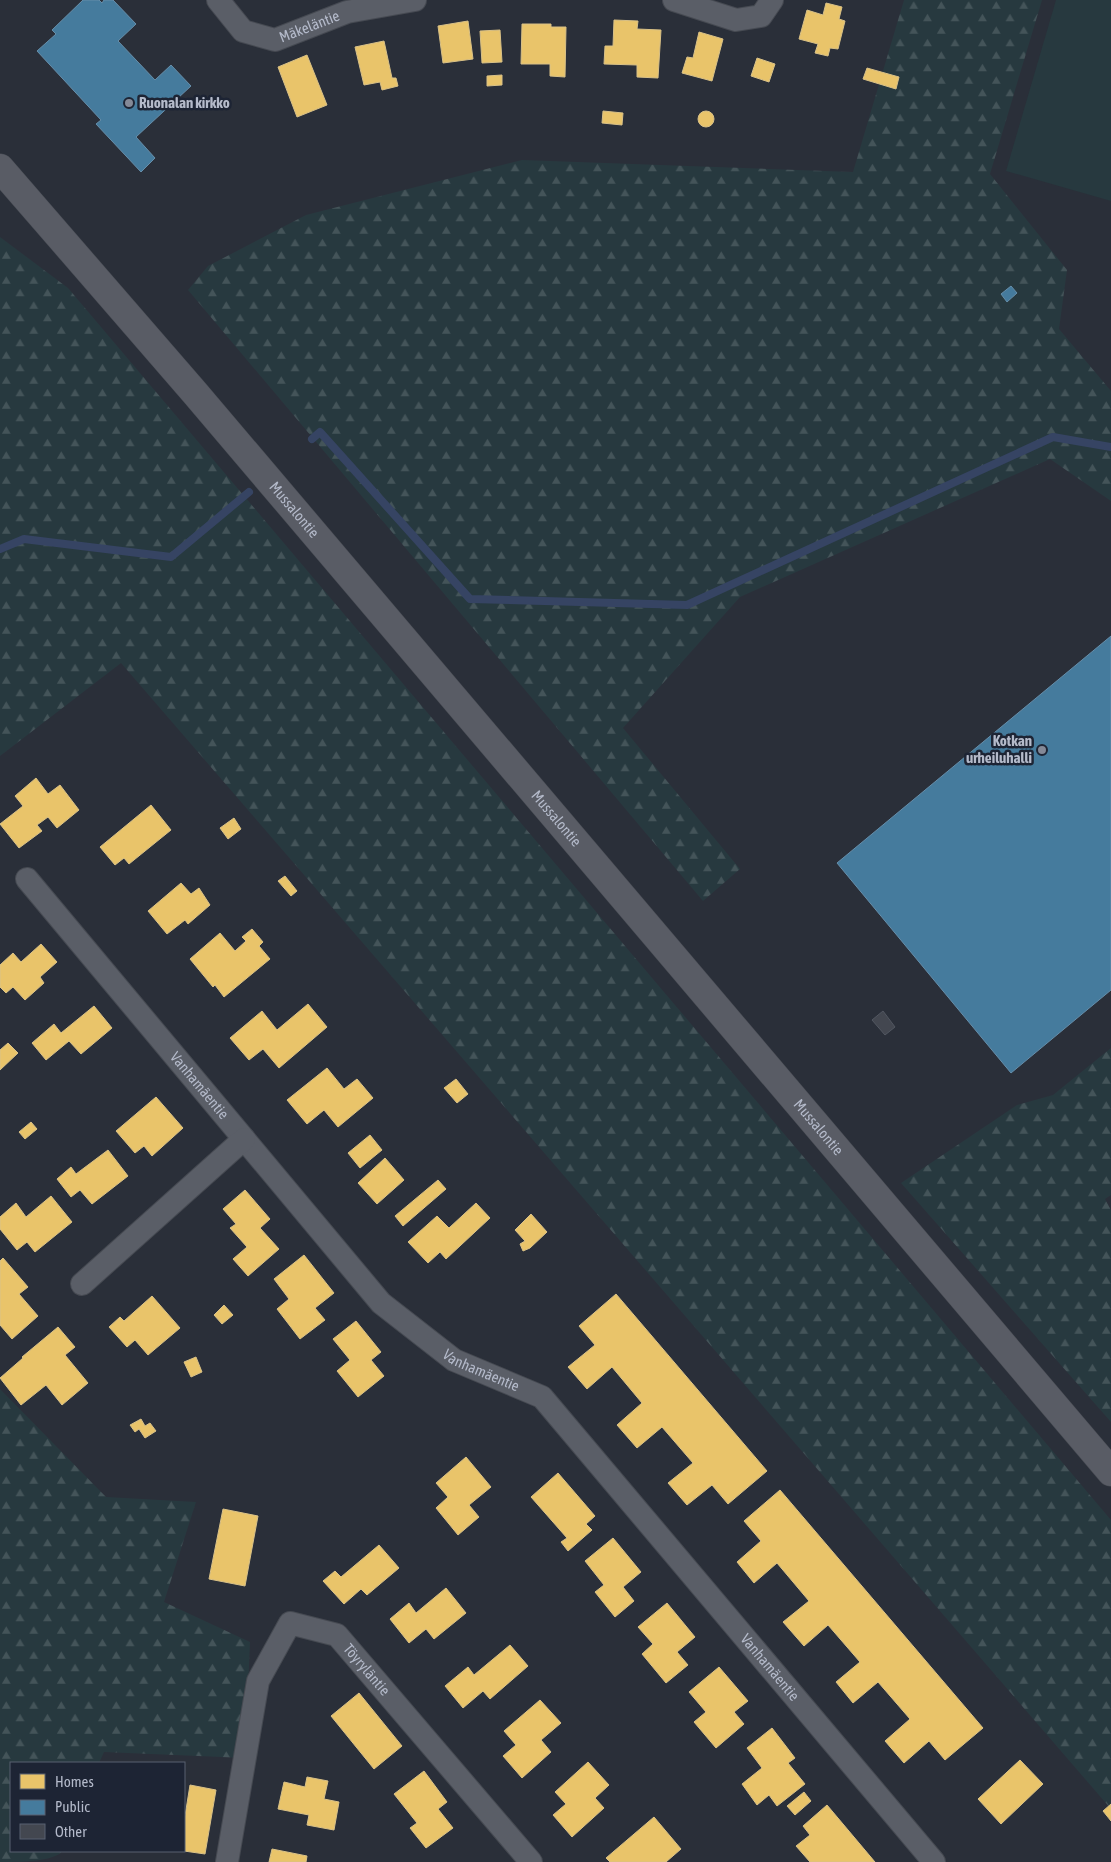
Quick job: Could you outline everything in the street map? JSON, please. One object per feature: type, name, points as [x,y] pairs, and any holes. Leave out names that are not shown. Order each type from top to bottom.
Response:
[{"type":"main road","name":"Mussalontie","points":[[0,168],[195,393],[1111,1472]]},
{"type":"street","name":"Mäkeläntie","points":[[218,0],[243,31],[275,40],[348,12],[415,0]]},
{"type":"street","points":[[674,0],[736,20],[761,16],[772,0]]},
{"type":"street","name":"Vanhamäentie","points":[[27,879],[381,1303],[454,1360],[542,1396],[934,1862]]},
{"type":"street","points":[[82,1284],[244,1139]]},
{"type":"street","name":"Töyryläntie","points":[[227,1862],[258,1681],[290,1623],[337,1635],[531,1862]]},
{"type":"green space","points":[[904,0],[1042,0],[990,174],[1067,270],[1059,329],[1111,391],[1111,501],[1050,459],[740,597],[623,728],[740,869],[703,901],[188,290],[208,266],[306,215],[522,160],[853,172]]},
{"type":"green space","points":[[1056,0],[1111,0],[1111,201],[1006,171]]},
{"type":"green space","points":[[0,237],[68,288],[1111,1520],[1111,1809],[121,663],[0,756]]},
{"type":"green space","points":[[1111,1048],[1111,1195],[1105,1199],[1111,1210],[1111,1422],[901,1183],[1017,1105],[1053,1095]]},
{"type":"green space","points":[[0,1389],[106,1497],[196,1502],[164,1602],[250,1642],[245,1758],[104,1752],[99,1762],[10,1762],[10,1852],[61,1852],[58,1855],[35,1861],[0,1862]]},
{"type":"building: Homes","points":[[826,3],[842,7],[839,19],[845,21],[838,49],[830,48],[828,56],[815,53],[818,44],[799,39],[807,10],[823,15]]},
{"type":"building: Homes","points":[[614,20],[638,21],[637,29],[661,30],[658,78],[637,77],[637,65],[604,64],[605,46],[613,46]]},
{"type":"building: Homes","points":[[468,21],[473,59],[443,63],[438,26]]},
{"type":"building: Homes","points":[[522,24],[551,24],[551,27],[566,27],[565,77],[550,76],[550,64],[521,64]]},
{"type":"building: Homes","points":[[500,30],[502,62],[482,63],[480,31]]},
{"type":"building: Homes","points":[[699,32],[723,39],[712,81],[682,73],[687,57],[693,58]]},
{"type":"building: Homes","points":[[384,41],[392,78],[396,78],[398,86],[382,90],[380,82],[364,85],[355,47]]},
{"type":"building: Homes","points":[[307,55],[327,105],[297,117],[278,67]]},
{"type":"building: Homes","points":[[757,58],[775,64],[769,82],[751,76]]},
{"type":"building: Homes","points":[[867,68],[899,77],[896,89],[863,79]]},
{"type":"building: Homes","points":[[502,75],[502,85],[487,86],[487,76]]},
{"type":"building: Homes","points":[[603,111],[623,113],[622,125],[602,123]]},
{"type":"building: Homes","points":[[706,111],[712,113],[714,119],[712,125],[706,127],[700,125],[698,119],[700,113]]},
{"type":"building: Homes","points":[[36,778],[48,794],[60,785],[79,810],[57,828],[48,817],[37,825],[42,831],[19,848],[0,824],[23,806],[15,796]]},
{"type":"building: Homes","points":[[151,805],[171,830],[129,864],[124,858],[115,865],[100,847]]},
{"type":"building: Homes","points":[[234,818],[241,829],[228,839],[220,828]]},
{"type":"building: Homes","points":[[285,876],[297,891],[291,896],[278,881]]},
{"type":"building: Homes","points":[[181,883],[191,894],[199,888],[210,905],[188,924],[185,920],[167,934],[148,911]]},
{"type":"building: Homes","points":[[252,929],[263,942],[259,946],[270,959],[224,997],[215,985],[213,987],[190,959],[220,933],[235,951],[246,941],[242,937]]},
{"type":"building: Homes","points":[[41,944],[57,962],[40,977],[44,983],[25,1000],[13,987],[6,993],[0,987],[0,965],[13,953],[21,962]]},
{"type":"building: Homes","points":[[308,1004],[327,1027],[279,1068],[263,1049],[249,1060],[230,1038],[262,1011],[277,1030]]},
{"type":"building: Homes","points":[[94,1006],[112,1028],[81,1054],[69,1041],[46,1060],[32,1043],[54,1024],[61,1033]]},
{"type":"building: Homes","points":[[8,1043],[18,1053],[0,1070],[0,1050]]},
{"type":"building: Homes","points":[[327,1068],[344,1089],[357,1079],[373,1098],[338,1127],[324,1110],[307,1124],[287,1100]]},
{"type":"building: Homes","points":[[456,1079],[468,1094],[457,1103],[444,1088]]},
{"type":"building: Homes","points":[[156,1097],[183,1128],[152,1156],[144,1146],[135,1153],[116,1131]]},
{"type":"building: Homes","points":[[31,1122],[37,1129],[25,1139],[19,1132]]},
{"type":"building: Homes","points":[[370,1135],[382,1150],[360,1168],[348,1153]]},
{"type":"building: Homes","points":[[108,1150],[128,1176],[92,1204],[80,1190],[71,1197],[57,1179],[71,1167],[76,1174]]},
{"type":"building: Homes","points":[[385,1158],[404,1180],[377,1204],[358,1183]]},
{"type":"building: Homes","points":[[438,1180],[446,1189],[403,1226],[395,1216]]},
{"type":"building: Homes","points":[[245,1190],[270,1219],[260,1228],[279,1249],[248,1276],[233,1259],[247,1247],[230,1228],[236,1224],[223,1209]]},
{"type":"building: Homes","points":[[51,1196],[72,1222],[35,1252],[27,1242],[17,1250],[0,1229],[0,1217],[16,1203],[26,1217]]},
{"type":"building: Homes","points":[[476,1203],[490,1218],[446,1259],[440,1252],[428,1263],[408,1242],[437,1216],[449,1228]]},
{"type":"building: Homes","points":[[531,1214],[547,1232],[530,1248],[523,1251],[520,1244],[525,1241],[515,1230]]},
{"type":"building: Homes","points":[[304,1255],[334,1293],[315,1308],[325,1320],[300,1339],[277,1309],[289,1299],[274,1279]]},
{"type":"building: Homes","points":[[3,1258],[28,1287],[19,1294],[38,1316],[12,1339],[0,1325],[0,1261]]},
{"type":"building: Homes","points":[[616,1294],[767,1471],[728,1504],[712,1485],[687,1505],[668,1483],[693,1463],[662,1427],[637,1448],[617,1425],[642,1403],[612,1367],[587,1389],[568,1367],[595,1345],[579,1326]]},
{"type":"building: Homes","points":[[152,1296],[180,1328],[148,1355],[135,1340],[127,1347],[109,1327],[120,1317],[124,1321]]},
{"type":"building: Homes","points":[[224,1305],[233,1315],[222,1324],[214,1315]]},
{"type":"building: Homes","points":[[356,1321],[381,1352],[371,1360],[384,1376],[358,1397],[337,1371],[350,1360],[333,1339]]},
{"type":"building: Homes","points":[[58,1327],[75,1347],[65,1355],[88,1383],[62,1405],[46,1385],[21,1405],[0,1378]]},
{"type":"building: Homes","points":[[196,1357],[202,1372],[191,1377],[184,1362]]},
{"type":"building: Homes","points":[[141,1419],[145,1426],[150,1423],[156,1431],[145,1438],[139,1429],[135,1432],[130,1425]]},
{"type":"building: Homes","points":[[466,1457],[491,1487],[469,1505],[479,1517],[458,1535],[436,1508],[448,1497],[436,1483]]},
{"type":"building: Homes","points":[[558,1473],[595,1516],[586,1524],[592,1530],[568,1551],[561,1542],[567,1538],[531,1497]]},
{"type":"building: Homes","points":[[780,1490],[983,1728],[945,1760],[929,1741],[904,1763],[885,1741],[910,1719],[878,1682],[853,1703],[836,1682],[860,1662],[828,1625],[804,1646],[783,1622],[809,1601],[777,1563],[754,1583],[737,1562],[761,1541],[744,1521]]},
{"type":"building: Homes","points":[[223,1509],[258,1516],[245,1586],[209,1579]]},
{"type":"building: Homes","points":[[613,1538],[641,1572],[623,1587],[634,1601],[615,1617],[595,1592],[604,1585],[585,1561]]},
{"type":"building: Homes","points":[[379,1545],[399,1568],[367,1595],[361,1589],[344,1604],[323,1581],[335,1571],[341,1577]]},
{"type":"building: Homes","points":[[446,1588],[466,1613],[434,1639],[426,1629],[409,1643],[390,1619],[409,1603],[416,1613]]},
{"type":"building: Homes","points":[[667,1603],[695,1637],[677,1652],[688,1665],[666,1683],[642,1654],[653,1644],[638,1627]]},
{"type":"building: Homes","points":[[510,1645],[528,1666],[490,1699],[483,1691],[463,1708],[445,1686],[468,1667],[474,1675]]},
{"type":"building: Homes","points":[[719,1667],[748,1701],[734,1712],[744,1724],[716,1748],[694,1722],[706,1712],[689,1692]]},
{"type":"building: Homes","points":[[359,1693],[402,1746],[374,1769],[331,1716]]},
{"type":"building: Homes","points":[[540,1700],[561,1723],[541,1740],[551,1752],[522,1778],[503,1756],[516,1745],[504,1731]]},
{"type":"building: Homes","points":[[772,1728],[795,1758],[788,1763],[805,1784],[777,1806],[769,1795],[757,1805],[742,1784],[762,1768],[747,1748]]},
{"type":"building: Homes","points":[[1020,1760],[1043,1784],[1001,1824],[978,1799]]},
{"type":"building: Homes","points":[[588,1762],[609,1785],[595,1798],[604,1808],[572,1837],[553,1815],[566,1804],[555,1792]]},
{"type":"building: Homes","points":[[424,1771],[447,1802],[438,1809],[453,1828],[426,1848],[410,1828],[417,1823],[394,1794]]},
{"type":"building: Homes","points":[[307,1777],[328,1781],[324,1799],[339,1802],[334,1830],[307,1825],[309,1815],[278,1809],[284,1782],[305,1787]]},
{"type":"building: Homes","points":[[190,1785],[216,1790],[205,1854],[185,1851],[185,1816]]},
{"type":"building: Homes","points":[[804,1792],[811,1801],[795,1815],[787,1806]]},
{"type":"building: Homes","points":[[1111,1804],[1111,1821],[1103,1811]]},
{"type":"building: Homes","points":[[827,1805],[875,1862],[810,1862],[796,1846],[810,1835],[803,1826]]},
{"type":"building: Homes","points":[[654,1817],[681,1849],[666,1862],[610,1862],[606,1858]]},
{"type":"building: Homes","points":[[272,1849],[307,1856],[306,1862],[269,1862]]},
{"type":"building: Public","name":"Ruonalan kirkko","points":[[83,0],[99,0],[102,3],[104,0],[113,0],[136,24],[118,41],[155,80],[171,65],[191,86],[136,137],[155,158],[141,172],[96,124],[101,120],[37,51],[56,34],[52,30]]},
{"type":"building: Public","points":[[1011,286],[1017,293],[1007,302],[1001,294]]},
{"type":"building: Public","name":"Kotkan urheiluhalli","points":[[1111,636],[1111,990],[1011,1073],[837,863]]},
{"type":"building: Other","points":[[883,1011],[895,1027],[885,1035],[872,1020]]},
{"type":"waterway","points":[[312,439],[320,432],[470,599],[687,605],[1053,437],[1111,447]]},
{"type":"waterway","points":[[0,549],[24,539],[171,557],[249,492]]},
{"type":"place","name":"Ruonalan kirkko","points":[[129,103]]},
{"type":"place","name":"Kotkan urheiluhalli","points":[[1042,750]]}]
